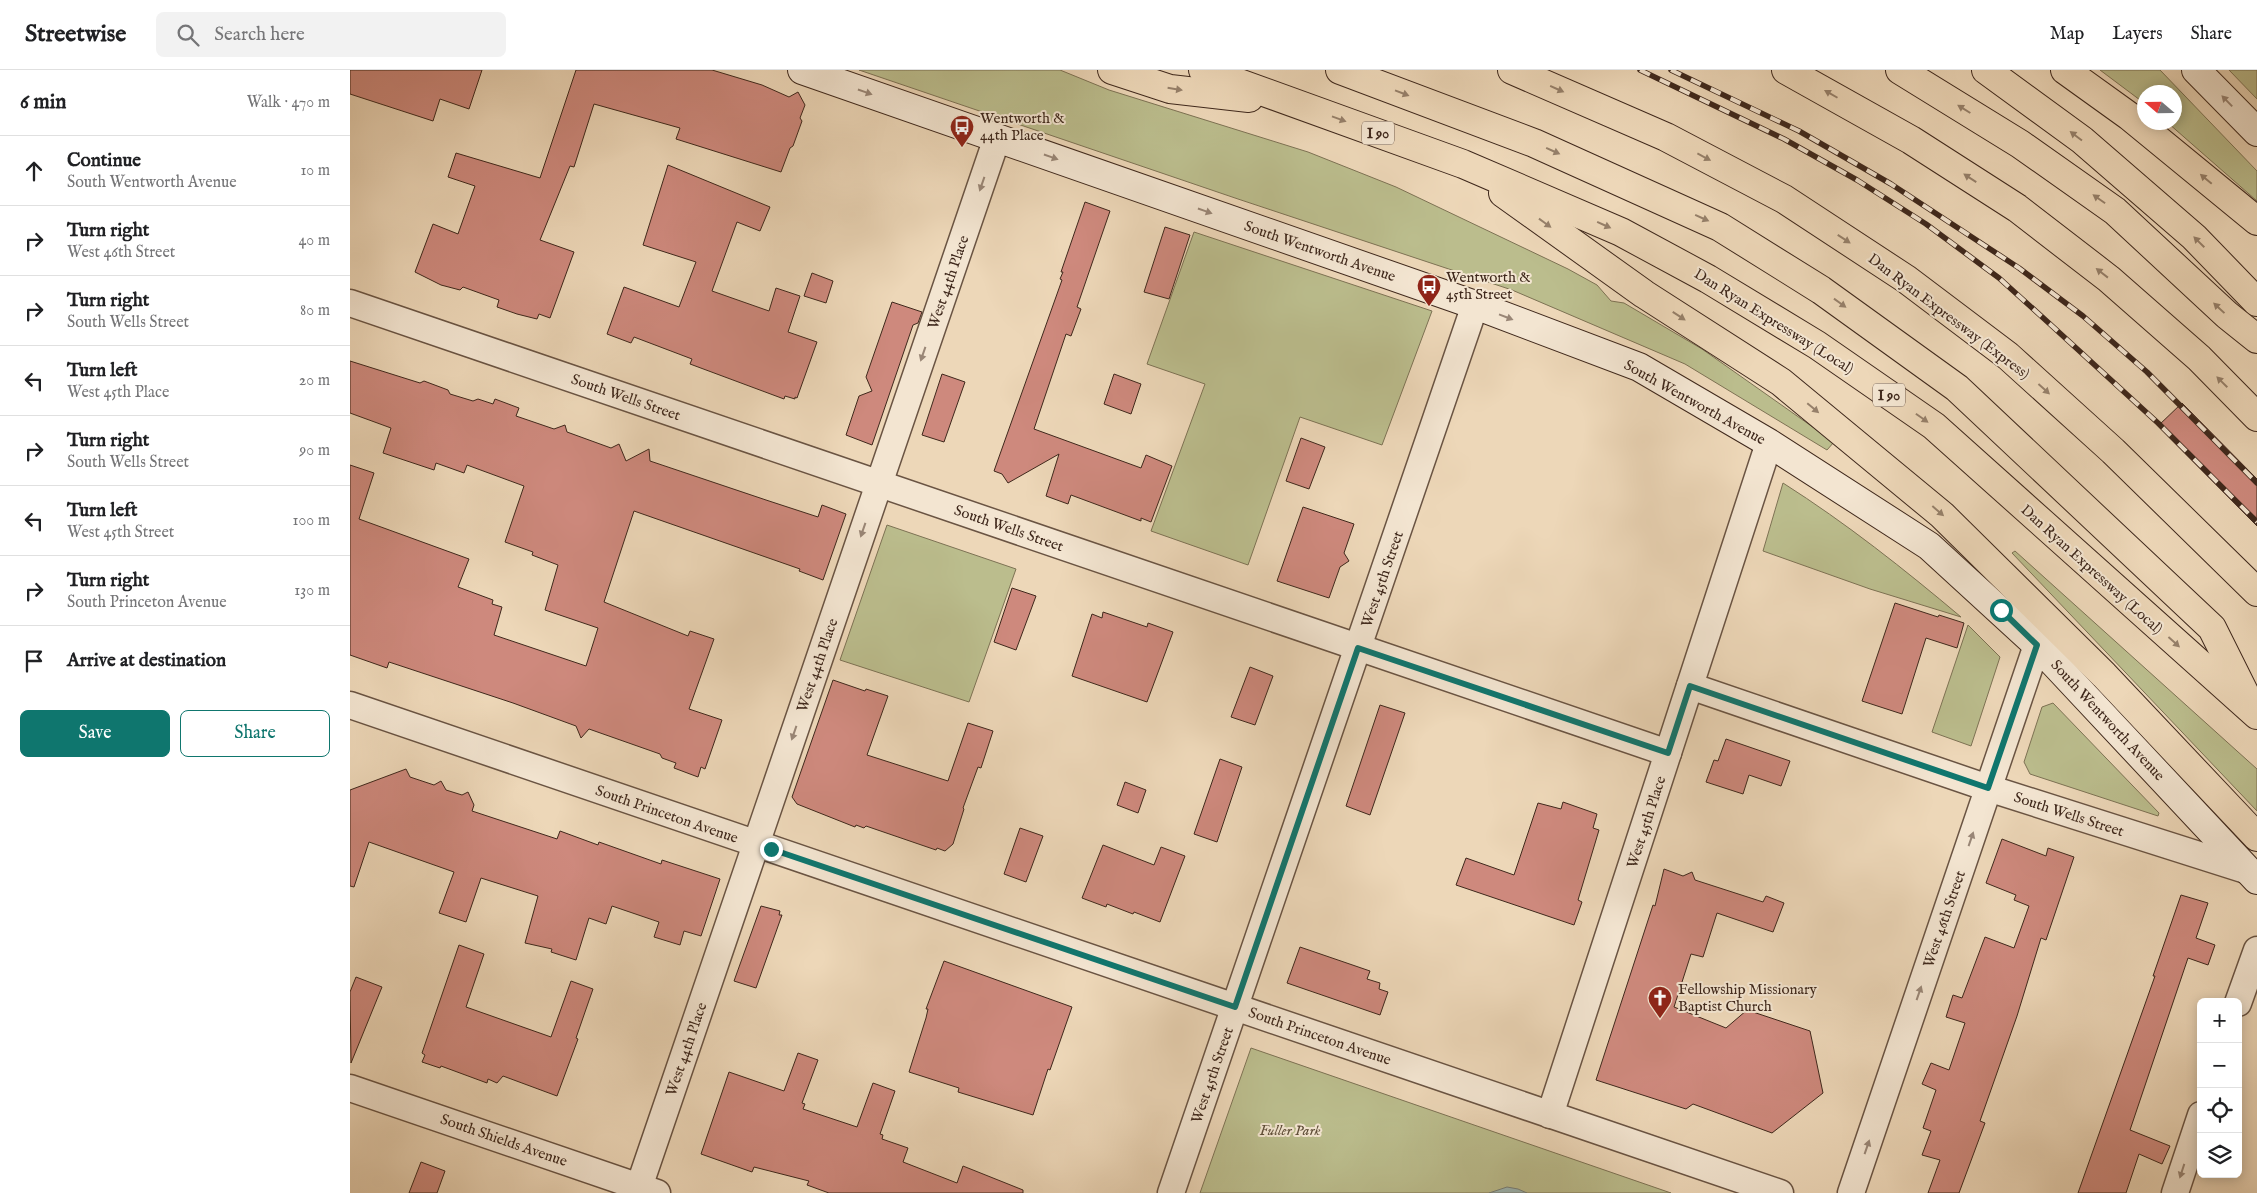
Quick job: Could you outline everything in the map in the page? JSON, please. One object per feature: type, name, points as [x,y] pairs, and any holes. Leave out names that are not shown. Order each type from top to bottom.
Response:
[{"type":"highway","points":[[1112,70],[1170,89],[1293,103]]},
{"type":"highway","name":"Dan Ryan Expressway (Local)","points":[[1203,70],[1463,164],[1621,232],[1708,279],[1840,362],[1934,426],[2256,715]]},
{"type":"highway","points":[[1340,70],[1534,142],[1720,226],[1821,290],[1957,388],[2212,628],[2256,715]]},
{"type":"highway","name":"Dan Ryan Expressway (Express)","points":[[1512,70],[1666,137],[1775,195],[1906,279],[2008,356],[2113,451],[2257,592]]},
{"type":"highway","points":[[1786,70],[1911,140],[2017,208],[2109,279],[2199,358],[2257,417]]},
{"type":"highway","points":[[1900,70],[2020,144],[2115,211],[2227,315],[2257,339]]},
{"type":"highway","points":[[1986,70],[2082,140],[2180,224],[2257,302]]},
{"type":"highway","points":[[2065,70],[2129,116],[2257,221]]},
{"type":"highway","points":[[1463,164],[1644,294],[1781,382],[1942,515],[2104,675],[2257,837]]},
{"type":"main road","name":"South Wentworth Avenue","points":[[802,70],[1475,305],[1639,367],[1769,443],[1929,546],[2037,645],[2253,875]]},
{"type":"main road","points":[[2196,70],[2257,132]]},
{"type":"street","name":"West 44th Place","points":[[644,1191],[756,844],[997,138]]},
{"type":"street","name":"South Wells Street","points":[[350,303],[1668,753]]},
{"type":"street","name":"West 45th Street","points":[[1171,1193],[1475,305]]},
{"type":"street","name":"West 45th Place","points":[[1550,1115],[1769,443]]},
{"type":"street","name":"West 46th Street","points":[[1852,1193],[2037,645]]},
{"type":"street","name":"South Wells Street","points":[[1690,686],[1988,788],[2253,875]]},
{"type":"street","name":"South Princeton Avenue","points":[[350,706],[1780,1193]]},
{"type":"street","points":[[2240,998],[2257,950]]},
{"type":"street","name":"South Shields Avenue","points":[[350,1088],[644,1191]]},
{"type":"street","points":[[2175,1193],[2197,1127]]},
{"type":"green space","points":[[859,70],[1060,70],[1109,90],[1308,152],[1396,187],[1568,269],[1597,285],[1611,301],[1624,303],[1702,349],[1834,442],[1827,450],[1685,364],[1512,290]]},
{"type":"green space","points":[[2100,70],[2160,70],[2174,85],[2137,85],[2137,98]]},
{"type":"green space","points":[[2229,70],[2257,70],[2257,99]]},
{"type":"green space","points":[[2182,93],[2257,171],[2257,201],[2176,130],[2182,130]]},
{"type":"green space","points":[[1194,232],[1432,311],[1382,445],[1300,417],[1248,565],[1151,531],[1205,384],[1147,364]]},
{"type":"green space","points":[[1783,483],[1874,547],[1961,617],[1870,589],[1763,551]]},
{"type":"green space","points":[[887,525],[1016,569],[969,702],[840,660]]},
{"type":"green space","points":[[2015,551],[2257,769],[2257,811],[2012,553]]},
{"type":"green space","points":[[1968,625],[2000,657],[1971,746],[1932,732]]},
{"type":"green space","points":[[2053,703],[2159,813],[2158,816],[2030,774],[2024,762],[2042,707]]},
{"type":"green space","name":"Fuller Park","points":[[1251,1048],[1671,1193],[1200,1193]]},
{"type":"water","points":[[1507,1187],[1518,1189],[1527,1193],[1489,1193]]},
{"type":"building","points":[[350,70],[482,70],[469,109],[440,99],[433,121],[350,94]]},
{"type":"building","points":[[576,70],[712,70],[762,85],[789,97],[798,92],[805,105],[800,118],[802,121],[781,172],[676,139],[680,128],[594,104],[574,167],[570,166],[540,240],[574,252],[550,318],[539,314],[537,319],[517,314],[497,307],[499,300],[463,287],[460,290],[441,285],[415,272],[433,224],[458,234],[475,186],[448,177],[456,153],[540,178]]},
{"type":"building","points":[[668,165],[770,207],[760,231],[737,222],[712,291],[769,311],[776,288],[800,296],[788,332],[817,342],[797,398],[785,396],[784,399],[690,364],[692,359],[634,337],[631,343],[607,334],[624,287],[679,307],[696,262],[643,245]]},
{"type":"building","points":[[1085,202],[1110,211],[1077,307],[1081,309],[1071,336],[1066,334],[1034,429],[1141,468],[1146,455],[1172,466],[1151,522],[1141,518],[1141,521],[1071,495],[1068,504],[1046,496],[1059,454],[1008,483],[1002,474],[994,471],[1062,280],[1060,279],[1063,272],[1061,272]]},
{"type":"building","points":[[1165,227],[1190,235],[1169,299],[1144,292]]},
{"type":"building","points":[[812,273],[833,281],[826,303],[804,296]]},
{"type":"building","points":[[892,302],[922,312],[918,323],[913,325],[872,445],[846,435],[859,396],[872,391],[866,377]]},
{"type":"building","points":[[350,361],[420,383],[424,381],[448,390],[450,394],[473,401],[478,399],[493,404],[495,399],[519,408],[516,416],[554,429],[565,425],[567,432],[611,448],[619,444],[626,461],[649,449],[650,461],[766,500],[818,517],[822,505],[846,514],[823,580],[799,571],[800,569],[634,511],[604,602],[688,636],[690,631],[714,639],[689,709],[722,720],[705,769],[701,767],[698,777],[674,768],[676,763],[662,758],[660,754],[589,729],[581,738],[576,726],[513,703],[389,662],[387,668],[350,655],[350,465],[374,473],[359,519],[469,559],[458,587],[493,600],[492,604],[502,607],[494,635],[586,666],[598,628],[545,610],[558,565],[532,555],[533,552],[505,542],[524,486],[467,465],[464,473],[436,463],[434,470],[383,453],[391,428],[350,413]]},
{"type":"building","points":[[942,374],[965,382],[944,442],[922,435]]},
{"type":"building","points":[[1114,374],[1141,384],[1131,414],[1104,404]]},
{"type":"building","points":[[2182,403],[2257,479],[2257,526],[2158,426]]},
{"type":"building","points":[[1301,438],[1325,447],[1309,489],[1286,481]]},
{"type":"building","points":[[1303,507],[1354,524],[1344,553],[1349,561],[1340,567],[1329,598],[1277,581]]},
{"type":"building","points":[[1012,588],[1036,596],[1016,650],[994,642]]},
{"type":"building","points":[[1895,603],[1964,623],[1957,648],[1926,638],[1902,714],[1862,701]]},
{"type":"building","points":[[1103,612],[1147,627],[1148,623],[1173,632],[1147,702],[1072,676],[1092,614],[1102,618]]},
{"type":"building","points":[[1250,667],[1273,676],[1255,725],[1231,717]]},
{"type":"building","points":[[833,680],[865,691],[866,689],[888,696],[867,755],[948,781],[968,723],[993,731],[981,768],[978,767],[963,808],[953,844],[945,851],[937,848],[936,850],[866,826],[864,828],[856,825],[855,827],[797,804],[792,797]]},
{"type":"building","points":[[1380,705],[1405,713],[1370,815],[1346,806]]},
{"type":"building","points":[[1726,739],[1790,761],[1781,786],[1749,775],[1743,794],[1706,782],[1714,760],[1718,761]]},
{"type":"building","points":[[1220,759],[1242,767],[1217,842],[1194,834]]},
{"type":"building","points":[[406,769],[410,777],[434,785],[441,781],[446,790],[462,795],[468,792],[474,805],[472,811],[557,839],[560,831],[598,845],[599,842],[661,864],[662,860],[720,879],[701,936],[684,931],[680,945],[654,937],[659,922],[612,906],[606,924],[589,918],[576,960],[551,952],[552,949],[525,943],[538,896],[481,878],[466,922],[439,913],[454,872],[369,842],[354,887],[350,886],[350,790]]},
{"type":"building","points":[[1125,782],[1146,790],[1138,813],[1117,805]]},
{"type":"building","points":[[1563,802],[1597,814],[1593,828],[1599,830],[1578,900],[1582,902],[1574,925],[1456,885],[1466,858],[1514,875],[1538,803],[1561,809]]},
{"type":"building","points":[[1020,828],[1043,836],[1026,882],[1004,874]]},
{"type":"building","points":[[2002,839],[2046,856],[2048,848],[2074,857],[2046,940],[2041,938],[2017,1016],[1980,1121],[1985,1123],[1959,1193],[1928,1193],[1940,1160],[1922,1155],[1931,1131],[1923,1128],[1936,1090],[1922,1084],[1931,1063],[1949,1070],[1965,1023],[1946,1017],[1953,995],[1962,998],[1985,937],[2014,948],[2029,906],[2014,900],[2016,895],[1986,883]]},
{"type":"building","points":[[1103,845],[1154,865],[1161,847],[1185,856],[1160,922],[1134,912],[1133,914],[1107,904],[1106,907],[1082,898]]},
{"type":"building","name":"Fellowship Missionary Baptist Church","points":[[1664,869],[1683,876],[1692,872],[1695,880],[1763,902],[1766,896],[1784,903],[1773,932],[1717,913],[1703,957],[1691,954],[1674,1007],[1726,1028],[1747,1010],[1810,1031],[1823,1093],[1772,1133],[1693,1104],[1686,1109],[1596,1080],[1653,905],[1655,906]]},
{"type":"building","points":[[2181,895],[2208,903],[2196,938],[2215,945],[2208,965],[2188,958],[2130,1130],[2170,1146],[2162,1164],[2139,1154],[2126,1193],[2078,1193],[2155,976],[2153,976]]},
{"type":"building","points":[[761,906],[780,911],[779,915],[782,915],[756,988],[734,981]]},
{"type":"building","points":[[459,945],[484,954],[466,1007],[551,1037],[571,981],[593,989],[576,1038],[578,1039],[557,1096],[503,1076],[497,1083],[488,1079],[487,1083],[441,1066],[440,1068],[422,1062],[425,1055],[422,1053]]},
{"type":"building","points":[[1300,947],[1370,971],[1367,979],[1380,983],[1379,989],[1388,992],[1380,1015],[1287,983]]},
{"type":"building","points":[[944,961],[1072,1007],[1050,1070],[1048,1069],[1033,1115],[958,1092],[959,1088],[909,1072],[926,1018],[928,1009],[926,1009]]},
{"type":"building","points":[[356,977],[382,987],[351,1063],[350,992]]},
{"type":"building","points":[[798,1053],[818,1060],[802,1103],[805,1104],[803,1109],[857,1127],[873,1083],[895,1091],[880,1134],[883,1135],[882,1139],[908,1148],[903,1162],[957,1183],[963,1166],[1023,1190],[1023,1193],[829,1193],[807,1185],[809,1181],[754,1167],[752,1172],[701,1154],[729,1072],[784,1091]]},
{"type":"building","points":[[421,1162],[445,1171],[437,1193],[409,1193]]},
{"type":"railway","points":[[1640,70],[1784,139],[1857,180],[1926,224],[1999,278],[2158,423],[2257,522]]},
{"type":"railway","points":[[1671,70],[1799,131],[1891,184],[2019,268],[2083,316],[2147,372],[2257,483]]},
{"type":"place","name":"Wentworth & 44th Place","points":[[962,148]]},
{"type":"place","name":"Wentworth & 45th Street","points":[[1429,307]]},
{"type":"place","name":"Fellowship Missionary Baptist Church","points":[[1660,1019]]},
{"type":"route","points":[[771,849],[1235,1007],[1358,648],[1668,753],[1690,686],[1988,788],[2037,645],[2001,610]]}]
